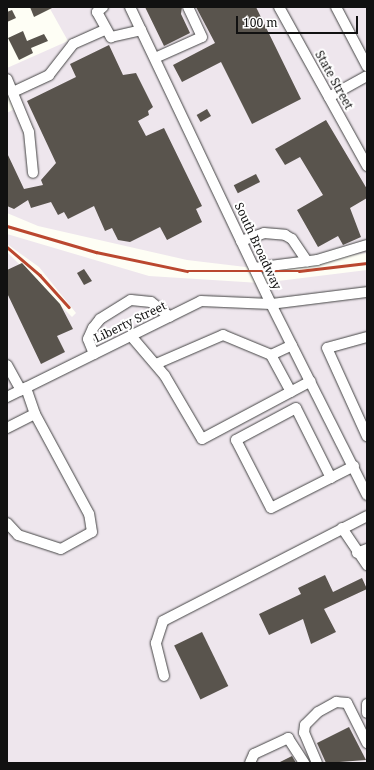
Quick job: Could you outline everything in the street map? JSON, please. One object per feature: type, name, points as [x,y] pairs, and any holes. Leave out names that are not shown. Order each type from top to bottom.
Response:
[{"type":"street","points":[[103,7],[97,12],[111,37],[118,38],[141,30]]},
{"type":"street","name":"South Broadway","points":[[130,7],[271,304],[367,494]]},
{"type":"street","points":[[154,58],[202,37],[188,7]]},
{"type":"street","name":"State Street","points":[[279,7],[367,166]]},
{"type":"street","points":[[336,7],[367,66]]},
{"type":"street","points":[[13,92],[49,75],[70,48],[106,29]]},
{"type":"street","points":[[329,97],[367,76]]},
{"type":"street","points":[[7,79],[20,106],[28,132],[33,173]]},
{"type":"street","points":[[241,241],[264,233],[285,235],[292,238],[307,261]]},
{"type":"street","points":[[254,268],[307,261],[367,245]]},
{"type":"street","name":"Liberty Street","points":[[7,398],[201,301],[271,304],[367,292]]},
{"type":"street","points":[[94,354],[88,339],[93,328],[100,319],[131,300],[151,302],[170,317]]},
{"type":"street","points":[[156,364],[222,335],[271,355],[290,392]]},
{"type":"street","points":[[131,336],[156,364],[202,439],[310,381]]},
{"type":"street","points":[[367,337],[327,348],[367,436]]},
{"type":"street","points":[[271,355],[292,345]]},
{"type":"street","points":[[7,364],[24,389],[35,414],[89,514],[92,532],[61,549],[18,535],[7,523]]},
{"type":"street","points":[[331,478],[296,408],[236,440],[271,508],[331,478],[354,466]]},
{"type":"street","points":[[7,428],[35,414]]},
{"type":"street","points":[[164,676],[156,643],[163,621],[367,516]]},
{"type":"street","points":[[342,528],[357,553],[367,565]]},
{"type":"street","points":[[357,553],[367,549]]},
{"type":"street","points":[[317,763],[304,733],[305,725],[318,712],[336,702],[347,703],[367,743]]},
{"type":"street","points":[[367,704],[367,713]]},
{"type":"street","points":[[250,763],[254,754],[288,738],[304,763]]},
{"type":"shaded area","points":[[49,7],[367,7],[367,253],[254,268],[187,260],[38,226],[7,213],[7,113],[20,106],[7,79],[7,68],[68,41]]},
{"type":"shaded area","points":[[7,234],[149,276],[262,283],[367,270],[367,763],[7,763],[7,252],[72,317],[76,313],[39,267],[7,244]]},
{"type":"building","points":[[30,7],[54,7],[34,17]]},
{"type":"building","points":[[145,7],[182,7],[181,14],[190,33],[164,46]]},
{"type":"building","points":[[196,7],[256,7],[301,99],[252,124],[221,62],[182,82],[173,65],[215,43]]},
{"type":"building","points":[[12,10],[16,18],[7,22],[7,12]]},
{"type":"building","points":[[23,31],[27,41],[44,34],[48,41],[31,48],[33,53],[19,60],[8,38]]},
{"type":"building","points":[[109,45],[123,75],[136,73],[153,107],[148,111],[149,115],[138,121],[146,136],[164,128],[202,206],[196,209],[202,222],[167,240],[160,227],[130,242],[118,240],[112,228],[105,231],[94,206],[68,219],[64,212],[58,215],[51,202],[31,208],[28,200],[14,209],[7,206],[7,153],[24,189],[43,185],[41,180],[56,163],[27,101],[76,77],[70,64]]},
{"type":"building","points":[[207,109],[211,116],[201,122],[197,115]]},
{"type":"building","points":[[326,120],[367,189],[367,198],[350,208],[361,237],[343,245],[338,236],[318,247],[297,210],[323,195],[300,157],[285,165],[275,149]]},
{"type":"building","points":[[256,174],[260,182],[238,193],[234,185]]},
{"type":"building","points":[[22,263],[60,304],[73,329],[57,336],[65,352],[41,364],[7,293],[7,270]]},
{"type":"building","points":[[84,269],[92,281],[84,285],[77,273]]},
{"type":"building","points":[[325,575],[333,592],[362,578],[367,589],[324,609],[336,632],[311,644],[303,619],[269,635],[259,614],[301,594],[298,588]]},
{"type":"building","points":[[202,632],[228,686],[200,700],[174,646]]},
{"type":"building","points":[[349,727],[366,760],[326,763],[317,743]]},
{"type":"building","points":[[292,756],[296,763],[278,763]]},
{"type":"railway","points":[[7,226],[96,252],[187,271],[299,271],[367,263]]},
{"type":"railway","points":[[7,247],[40,275],[69,307]]}]
